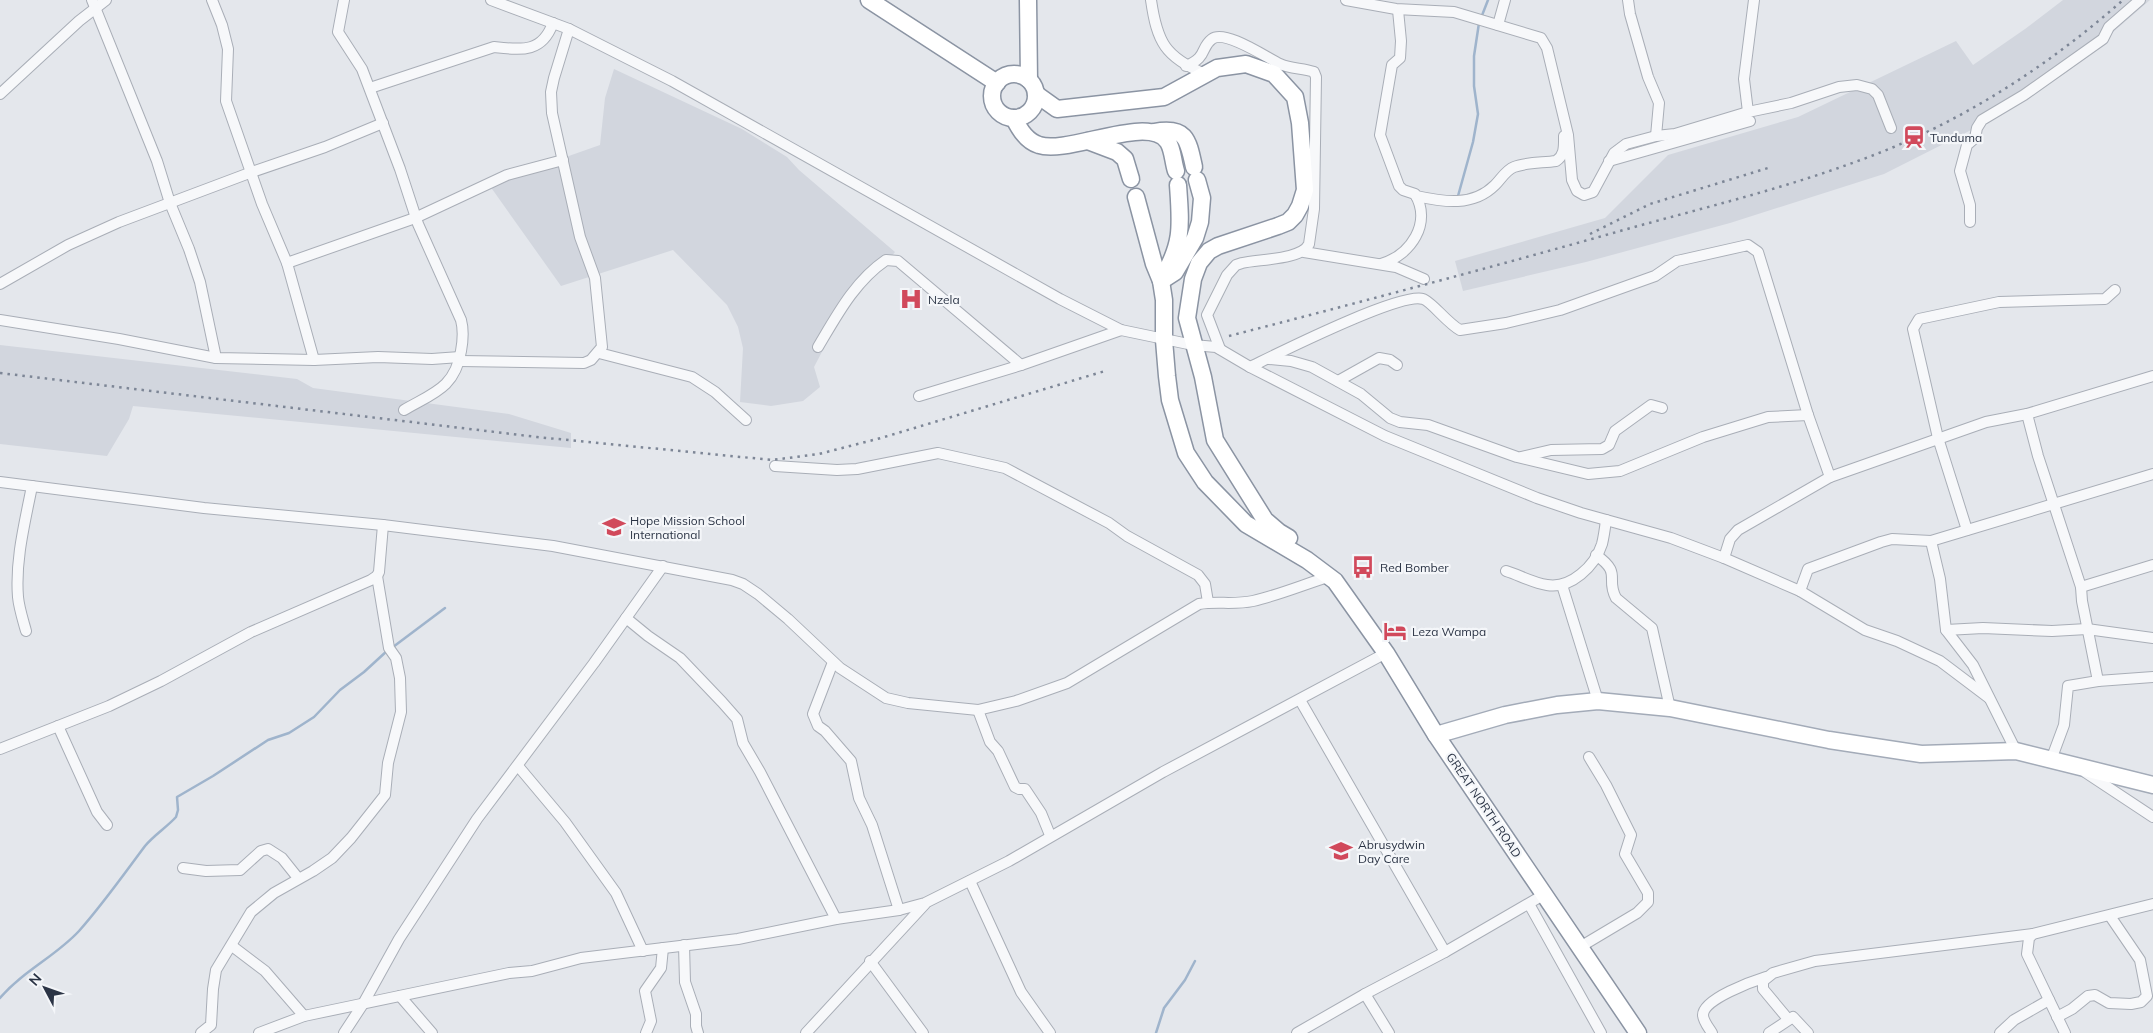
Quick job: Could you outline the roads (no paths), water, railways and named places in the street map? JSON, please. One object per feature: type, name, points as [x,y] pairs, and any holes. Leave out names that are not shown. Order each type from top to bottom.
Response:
[{"type":"main road","points":[[870,0],[997,83]]},
{"type":"main road","points":[[1028,0],[1033,87],[1032,108],[1024,115],[1014,118],[1004,115],[996,108],[993,93],[997,83],[1010,75],[1020,75],[1033,87]]},
{"type":"main road","name":"GREAT NORTH ROAD","points":[[1033,87],[1057,108],[1164,97],[1218,68],[1246,64],[1274,74],[1295,97],[1300,123],[1305,190],[1300,206],[1288,222],[1218,246],[1209,251],[1199,263],[1193,278],[1187,318],[1203,378],[1216,440],[1266,520],[1278,532],[1318,554],[1328,564],[1331,576],[1386,653],[1436,735],[1638,1033]]},
{"type":"main road","points":[[1014,118],[1025,136],[1038,145],[1059,147],[1088,141],[1105,135],[1168,130],[1178,131],[1184,136],[1189,144],[1202,198],[1200,222],[1196,238],[1175,272],[1161,281]]},
{"type":"main road","points":[[1154,132],[1169,143],[1177,178],[1181,228],[1173,260],[1161,281]]},
{"type":"main road","points":[[1088,141],[1117,152],[1124,159],[1131,180]]},
{"type":"main road","points":[[1136,198],[1154,264],[1161,281],[1164,300],[1164,340],[1170,400],[1186,453],[1205,482],[1246,524],[1331,576]]},
{"type":"main road","points":[[1436,735],[1505,715],[1557,705],[1598,701],[1670,708],[1828,740],[1921,754],[2016,751],[2153,785]]},
{"type":"street","points":[[0,94],[93,4],[106,0]]},
{"type":"street","points":[[212,0],[222,25],[228,50],[226,100],[262,204],[287,263],[314,360]]},
{"type":"street","points":[[344,0],[338,32],[362,69],[370,88],[384,123],[415,218],[461,320],[464,334],[460,359],[455,374],[450,381],[404,410]]},
{"type":"street","points":[[491,0],[569,29],[672,81],[1060,299],[1121,330],[1164,340],[1211,346],[1220,349],[1250,367],[1385,436],[1537,498],[1671,538],[1800,590],[1865,630],[1897,641],[1940,661],[1989,698]]},
{"type":"street","points":[[1151,0],[1160,42],[1186,66],[1205,74]]},
{"type":"street","points":[[1346,0],[1398,10],[1454,12],[1536,36],[1546,44],[1570,148],[1572,180],[1577,191],[1584,195],[1593,192],[1614,153],[1626,144],[1749,116]]},
{"type":"street","points":[[1498,25],[1505,0]]},
{"type":"street","points":[[1628,0],[1630,14],[1648,77],[1659,103],[1656,136]]},
{"type":"street","points":[[1749,116],[1744,78],[1754,0]]},
{"type":"street","points":[[1970,222],[1970,205],[1960,171],[1967,145],[1976,135],[1982,120],[2024,95],[2103,38],[2109,27],[2140,0]]},
{"type":"street","points":[[93,4],[157,161],[170,203],[189,249],[200,282],[216,358]]},
{"type":"street","points":[[1398,10],[1401,41],[1400,58],[1392,66],[1380,135],[1399,186],[1403,190],[1416,196],[1446,202],[1450,200],[1471,200],[1488,191],[1514,167],[1556,161],[1564,151],[1564,120]]},
{"type":"street","points":[[370,88],[494,47],[535,46],[545,39],[553,23]]},
{"type":"street","points":[[0,320],[119,339],[216,358],[314,360],[378,357],[584,363],[591,360],[599,353],[602,347],[595,278],[580,236],[552,113],[551,92],[569,29]]},
{"type":"street","points":[[1186,66],[1199,59],[1211,40],[1216,37],[1238,41],[1280,64],[1309,70],[1316,74],[1314,209],[1309,244],[1304,252],[1298,255],[1242,263],[1236,265],[1227,274],[1207,316],[1220,349]]},
{"type":"street","points":[[1609,161],[1839,87],[1857,85],[1869,87],[1875,92],[1890,128]]},
{"type":"street","points":[[0,284],[68,245],[118,222],[325,147],[384,123]]},
{"type":"street","points":[[287,263],[415,218],[507,175],[563,160]]},
{"type":"street","points":[[1381,264],[1400,256],[1411,244],[1421,216],[1421,207],[1416,196]]},
{"type":"street","points":[[1250,367],[1372,311],[1396,302],[1417,298],[1426,300],[1440,315],[1460,330],[1506,323],[1573,306],[1596,296],[1658,275],[1677,261],[1748,244],[1758,252],[1808,415],[1830,477]]},
{"type":"street","points":[[1304,252],[1396,267],[1424,279]]},
{"type":"street","points":[[818,347],[844,302],[876,267],[886,260],[898,261],[1021,365]]},
{"type":"street","points":[[1967,530],[1938,438],[1913,329],[1920,319],[1999,302],[2106,299],[2115,290]]},
{"type":"street","points":[[919,396],[1021,365],[1121,330]]},
{"type":"street","points":[[599,353],[692,377],[716,392],[746,420]]},
{"type":"street","points":[[1338,381],[1379,358],[1390,360],[1397,365]]},
{"type":"street","points":[[1268,359],[1301,362],[1367,398],[1396,421],[1428,425],[1518,457],[1578,473],[1620,471],[1703,437],[1750,422],[1775,416],[1808,415]]},
{"type":"street","points":[[1724,558],[1730,540],[1738,530],[1830,477],[1986,422],[2027,414],[2153,376]]},
{"type":"street","points":[[1518,457],[1551,450],[1602,449],[1609,445],[1611,436],[1615,431],[1651,405],[1662,408]]},
{"type":"street","points":[[2027,414],[2038,456],[2081,587],[2087,629],[2098,681]]},
{"type":"street","points":[[776,466],[837,470],[857,469],[938,453],[1005,468],[1109,523],[1127,536],[1198,575],[1206,584],[1208,602]]},
{"type":"street","points":[[1800,590],[1808,569],[1862,548],[1892,539],[1931,541],[2153,474]]},
{"type":"street","points":[[0,482],[204,508],[383,525],[553,546],[663,566],[743,584],[773,606],[846,673],[886,698],[908,703],[978,710],[1016,701],[1067,683],[1191,607],[1208,602],[1234,604],[1254,601],[1331,576]]},
{"type":"street","points":[[26,631],[18,599],[18,585],[21,545],[32,486]]},
{"type":"street","points":[[1506,570],[1545,585],[1562,585],[1574,581],[1596,555],[1602,544],[1606,520]]},
{"type":"street","points":[[201,1033],[211,1026],[214,977],[246,919],[257,905],[332,858],[351,838],[385,795],[388,763],[402,712],[396,658],[389,648],[377,576],[379,572],[383,525]]},
{"type":"street","points":[[1931,541],[1940,579],[1946,630],[1973,665],[2016,751]]},
{"type":"street","points":[[1596,555],[1606,562],[1613,572],[1613,594],[1616,598],[1652,628],[1670,708]]},
{"type":"street","points":[[344,1033],[363,1004],[399,939],[477,819],[518,766],[663,566]]},
{"type":"street","points":[[2081,587],[2153,566]]},
{"type":"street","points":[[0,750],[161,681],[257,629],[377,576]]},
{"type":"street","points":[[1562,585],[1598,701]]},
{"type":"street","points":[[626,618],[680,658],[737,719],[746,749],[760,772],[836,919]]},
{"type":"street","points":[[1946,630],[1983,628],[2052,631],[2087,629],[2153,638]]},
{"type":"street","points":[[259,1033],[304,1016],[509,973],[532,971],[581,958],[684,944],[738,939],[836,919],[899,910],[925,903],[970,881],[1163,772],[1386,653]]},
{"type":"street","points":[[833,662],[813,714],[818,726],[825,731],[851,761],[860,798],[875,834],[899,910]]},
{"type":"street","points":[[2050,760],[2064,725],[2068,686],[2098,681],[2153,677]]},
{"type":"street","points":[[1300,700],[1445,952]]},
{"type":"street","points":[[978,710],[990,742],[998,751],[1016,787],[1025,789],[1032,796],[1050,835]]},
{"type":"street","points":[[58,726],[97,812],[108,825]]},
{"type":"street","points":[[1580,947],[1637,913],[1648,902],[1648,893],[1625,854],[1631,835],[1606,785],[1589,757]]},
{"type":"street","points":[[518,766],[565,822],[616,893],[643,951]]},
{"type":"street","points":[[2077,766],[2153,816]]},
{"type":"street","points":[[183,868],[206,871],[240,870],[261,851],[268,849],[282,858],[298,878]]},
{"type":"street","points":[[970,881],[1022,992],[1050,1033]]},
{"type":"street","points":[[1302,1031],[1545,894]]},
{"type":"street","points":[[806,1033],[925,903]]},
{"type":"street","points":[[1529,904],[1601,1033]]},
{"type":"street","points":[[1712,1033],[1703,1018],[1703,1012],[1733,989],[1766,976],[1815,961],[2033,934],[2153,904]]},
{"type":"street","points":[[2057,1017],[2072,1009],[2088,996],[2095,995],[2109,1002],[2131,1004],[2141,1002],[2147,996],[2140,960],[2110,916]]},
{"type":"street","points":[[2033,934],[2027,943],[2027,954],[2065,1033]]},
{"type":"street","points":[[684,944],[685,982],[696,1014],[698,1033]]},
{"type":"street","points":[[232,946],[265,970],[304,1016]]},
{"type":"street","points":[[646,1033],[651,1021],[645,991],[662,965],[663,948]]},
{"type":"street","points":[[870,961],[923,1033]]},
{"type":"street","points":[[1766,976],[1762,981],[1763,989],[1788,1019]]},
{"type":"street","points":[[1365,994],[1389,1033]]},
{"type":"street","points":[[400,996],[432,1033]]},
{"type":"street","points":[[2000,1033],[2014,1020],[2049,1000]]},
{"type":"street","points":[[1769,1033],[1788,1019],[1795,1017],[1808,1033]]},
{"type":"waterway","points":[[1481,18],[1488,0]]},
{"type":"waterway","points":[[1458,196],[1473,142],[1478,114],[1474,86],[1474,56],[1479,23]]},
{"type":"waterway","points":[[393,647],[445,608]]},
{"type":"waterway","points":[[0,998],[9,988],[79,931],[105,900],[145,846],[176,817],[178,810],[177,797],[268,740],[289,733],[314,717],[340,690],[364,672],[388,650]]},
{"type":"waterway","points":[[1156,1033],[1164,1008],[1185,980],[1195,961]]},
{"type":"railway","points":[[1229,336],[1735,200],[1855,162],[1928,132],[1997,94],[2062,50],[2123,0]]},
{"type":"railway","points":[[1590,234],[1650,204],[1768,168]]},
{"type":"railway","points":[[0,373],[537,437],[772,460],[819,454],[881,438],[1105,371]]},
{"type":"place","name":"Tunduma","points":[[1914,137]]},
{"type":"place","name":"Nzela","points":[[911,299]]},
{"type":"place","name":"Hope Mission School International","points":[[614,527]]},
{"type":"place","name":"Red Bomber","points":[[1363,567]]},
{"type":"place","name":"Leza Wampa","points":[[1395,631]]},
{"type":"place","name":"Abrusydwin Day Care","points":[[1341,851]]}]
